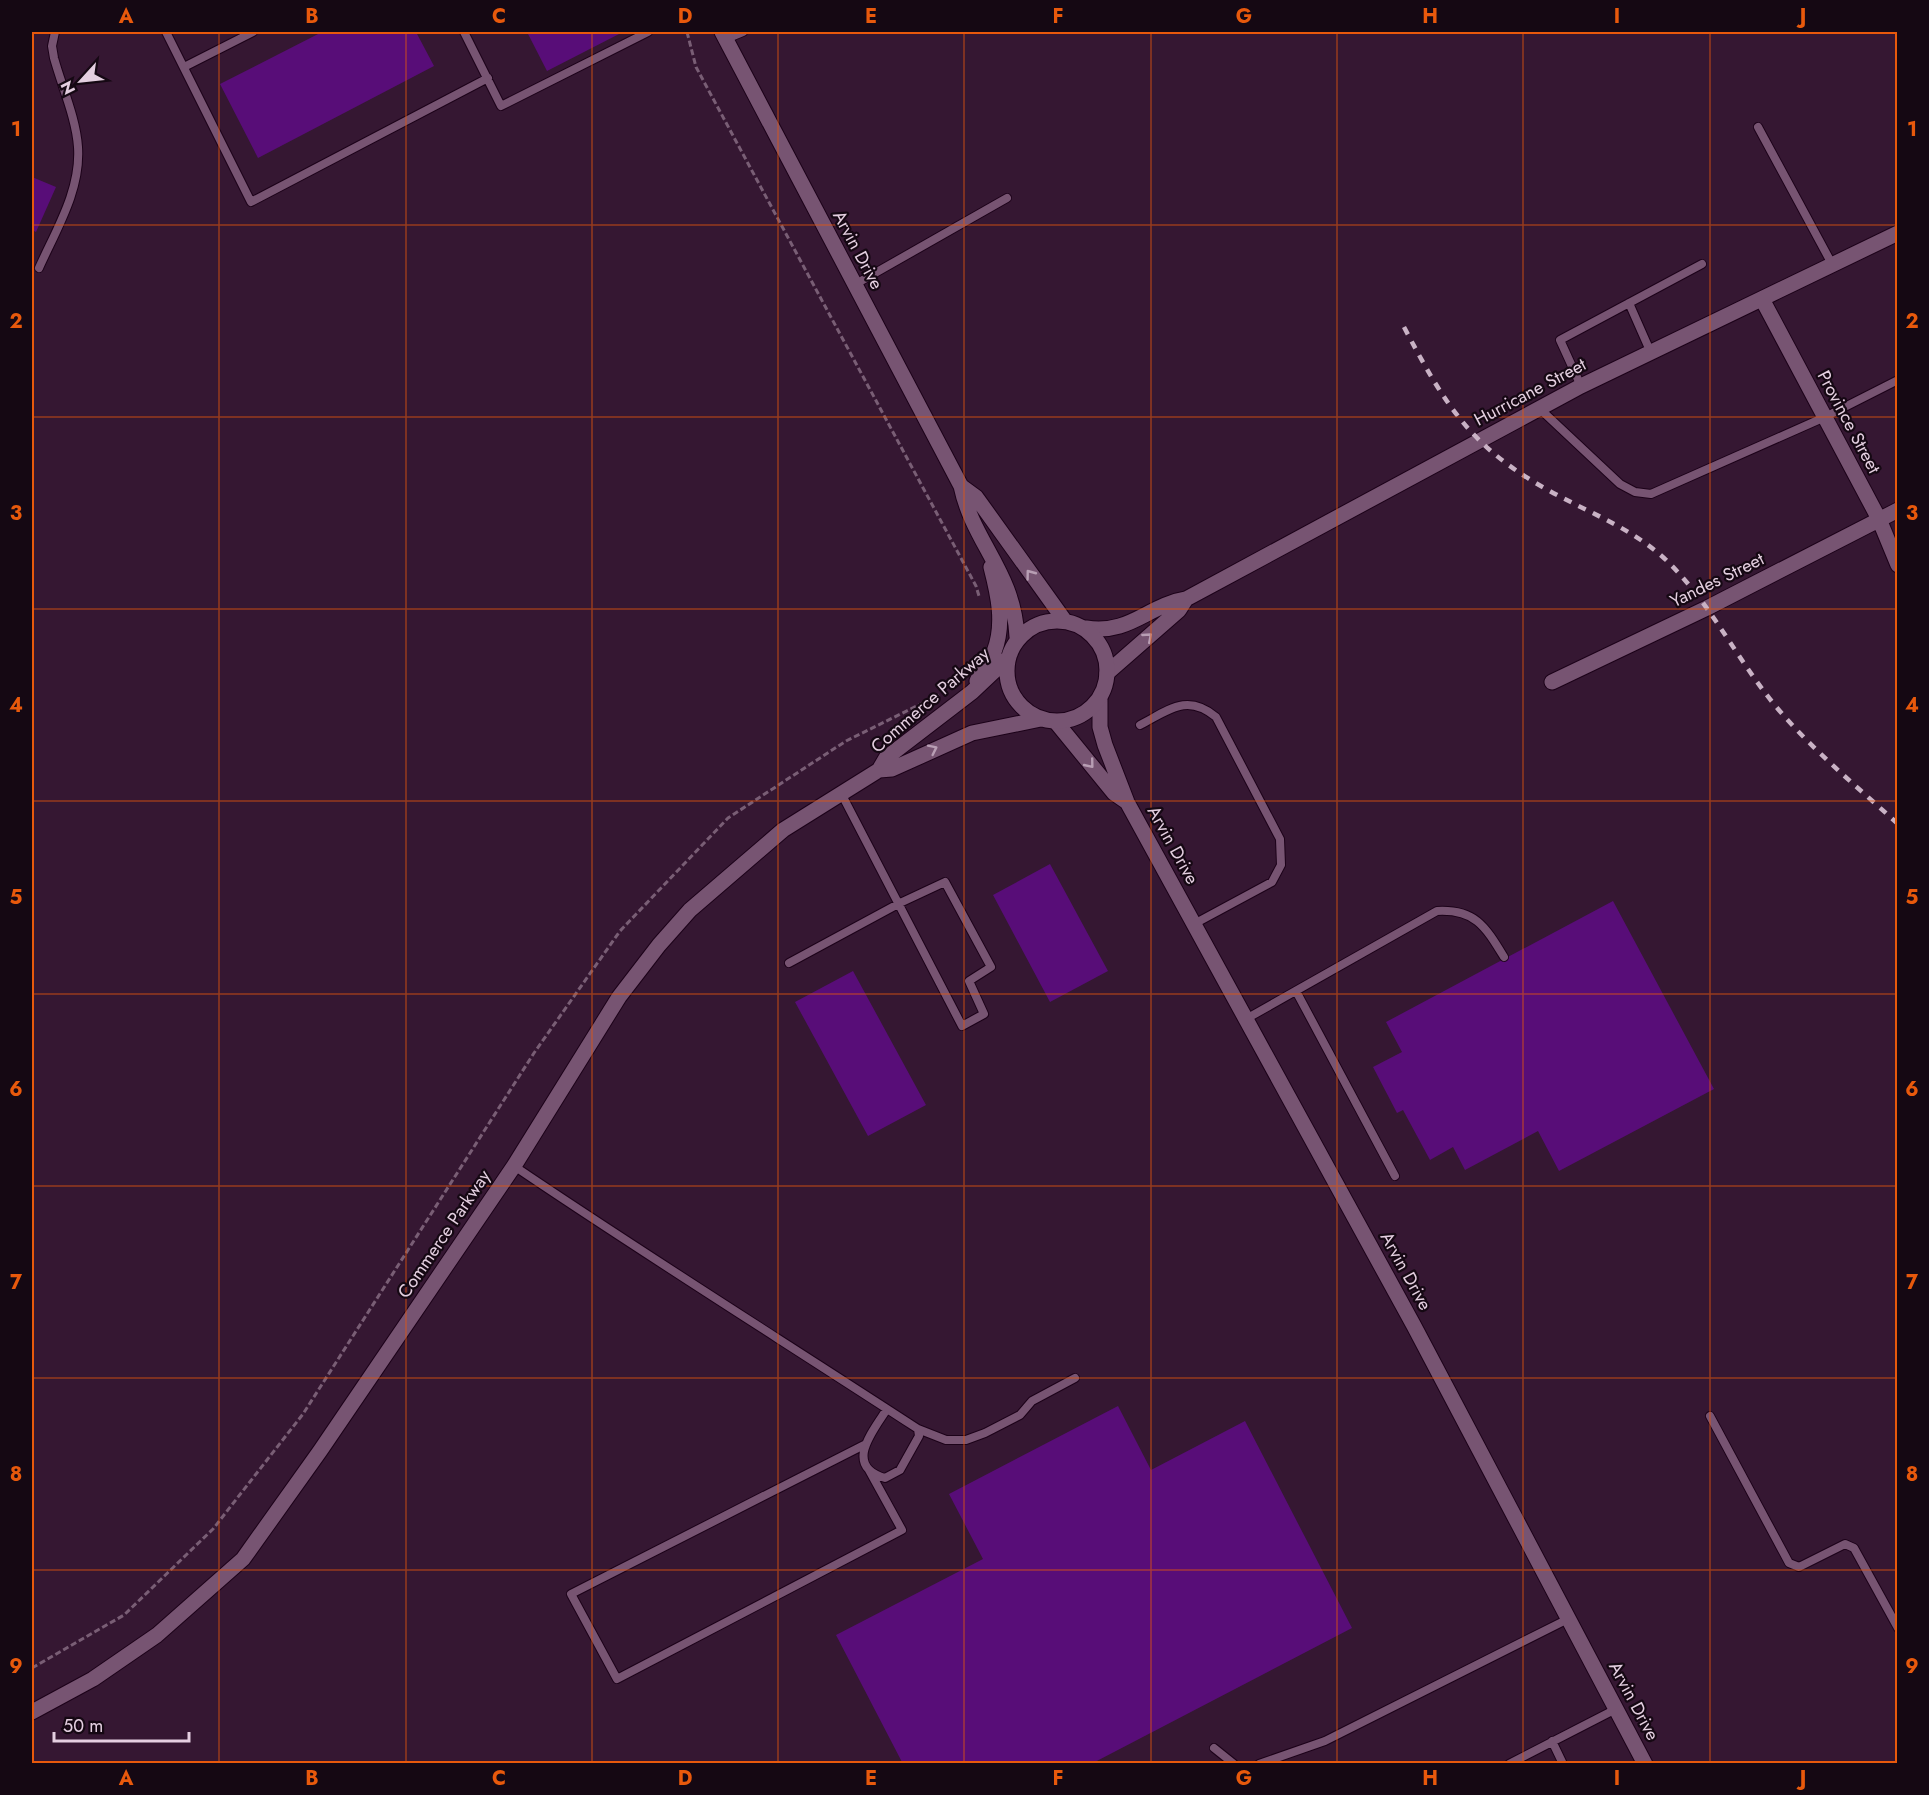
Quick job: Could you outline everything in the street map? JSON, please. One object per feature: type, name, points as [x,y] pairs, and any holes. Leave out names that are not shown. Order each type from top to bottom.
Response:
[{"type":"street","name":"Arvin Drive","points":[[724,35],[961,486],[965,504],[1011,593],[1016,614],[1017,638]]},
{"type":"street","name":"Hurricane Street","points":[[1086,628],[1102,631],[1116,629],[1174,601],[1186,599],[1581,386],[1652,354],[1898,233]]},
{"type":"street","name":"Province Street","points":[[1762,299],[1879,519],[1898,565]]},
{"type":"street","name":"Arvin Drive","points":[[961,486],[976,497],[1065,621]]},
{"type":"street","name":"Yandes Street","points":[[1552,682],[1717,603],[1898,510]]},
{"type":"street","points":[[972,692],[994,652],[999,632],[997,591],[986,543]]},
{"type":"street","name":"Hurricane Street","points":[[1107,673],[1179,610],[1186,599]]},
{"type":"street","points":[[1007,659],[1017,638],[1040,625],[1065,621],[1086,628],[1101,648],[1107,673]]},
{"type":"street","name":"Arvin Drive","points":[[1007,659],[1010,687],[1023,708],[1048,721],[1114,793],[1127,801]]},
{"type":"street","name":"Commerce Parkway","points":[[879,770],[886,758],[972,692],[1007,659]]},
{"type":"street","name":"Arvin Drive","points":[[1107,673],[1100,700],[1101,727],[1105,745],[1127,801],[1414,1326],[1645,1764]]},
{"type":"street","points":[[1048,721],[1081,716],[1092,710],[1100,700]]},
{"type":"street","name":"Commerce Parkway","points":[[32,1712],[93,1679],[157,1635],[243,1559],[327,1441],[514,1166],[619,997],[658,945],[690,910],[783,830],[879,770],[892,769],[972,733],[1048,721]]},
{"type":"lane","points":[[39,268],[75,186],[78,157],[76,134],[54,58],[55,32]]},
{"type":"lane","points":[[166,32],[251,202],[488,78]]},
{"type":"lane","points":[[184,67],[253,32]]},
{"type":"lane","points":[[464,32],[501,106],[648,32]]},
{"type":"lane","points":[[724,35],[743,32]]},
{"type":"lane","points":[[1758,127],[1832,264]]},
{"type":"lane","points":[[854,285],[1007,198]]},
{"type":"lane","points":[[1581,386],[1560,340],[1702,264]]},
{"type":"lane","points":[[1629,303],[1652,354]]},
{"type":"lane","points":[[1540,409],[1620,484],[1635,492],[1651,494],[1825,417],[1898,380]]},
{"type":"lane","points":[[1140,725],[1182,704],[1203,706],[1216,717],[1280,839],[1281,865],[1272,882],[1194,924]]},
{"type":"lane","points":[[789,963],[900,903],[945,882],[991,967],[969,981],[984,1014],[962,1026],[900,903],[841,792]]},
{"type":"lane","points":[[1246,1019],[1437,911],[1457,910],[1477,921],[1491,936],[1504,957]]},
{"type":"lane","points":[[1296,991],[1395,1176]]},
{"type":"lane","points":[[514,1166],[918,1430],[946,1440],[966,1440],[1020,1415],[1032,1401],[1075,1378]]},
{"type":"lane","points":[[864,1445],[571,1594],[617,1679],[902,1530],[863,1461],[864,1445],[887,1409]]},
{"type":"lane","points":[[1710,1416],[1789,1563],[1799,1568],[1845,1544],[1854,1548],[1898,1628]]},
{"type":"lane","points":[[869,1470],[885,1478],[900,1470],[919,1436],[918,1430]]},
{"type":"lane","points":[[1259,1764],[1325,1741],[1568,1618]]},
{"type":"lane","points":[[1509,1764],[1616,1708]]},
{"type":"lane","points":[[1551,1741],[1563,1764]]},
{"type":"lane","points":[[1214,1748],[1234,1764]]},
{"type":"path","points":[[687,32],[696,66],[971,576],[981,604]]},
{"type":"path","points":[[32,1668],[124,1615],[213,1528],[303,1414],[534,1053],[620,932],[728,818],[846,741],[948,691]]},
{"type":"building","points":[[322,32],[416,32],[434,66],[258,158],[220,84]]},
{"type":"building","points":[[527,32],[620,32],[621,33],[547,71]]},
{"type":"building","points":[[32,177],[56,187],[36,232],[32,230]]},
{"type":"building","points":[[1050,864],[1108,971],[1050,1002],[993,895]]},
{"type":"building","points":[[1613,901],[1714,1089],[1559,1171],[1538,1131],[1465,1170],[1453,1147],[1430,1160],[1403,1110],[1397,1113],[1373,1067],[1402,1052],[1386,1022]]},
{"type":"building","points":[[853,971],[926,1105],[868,1136],[795,1002]]},
{"type":"building","points":[[1118,1406],[1151,1470],[1245,1421],[1352,1628],[1091,1764],[903,1764],[836,1635],[983,1559],[949,1494]]},
{"type":"railway","points":[[1404,327],[1447,401],[1479,440],[1521,474],[1623,529],[1665,559],[1693,589],[1763,690],[1793,726],[1898,824]]}]
